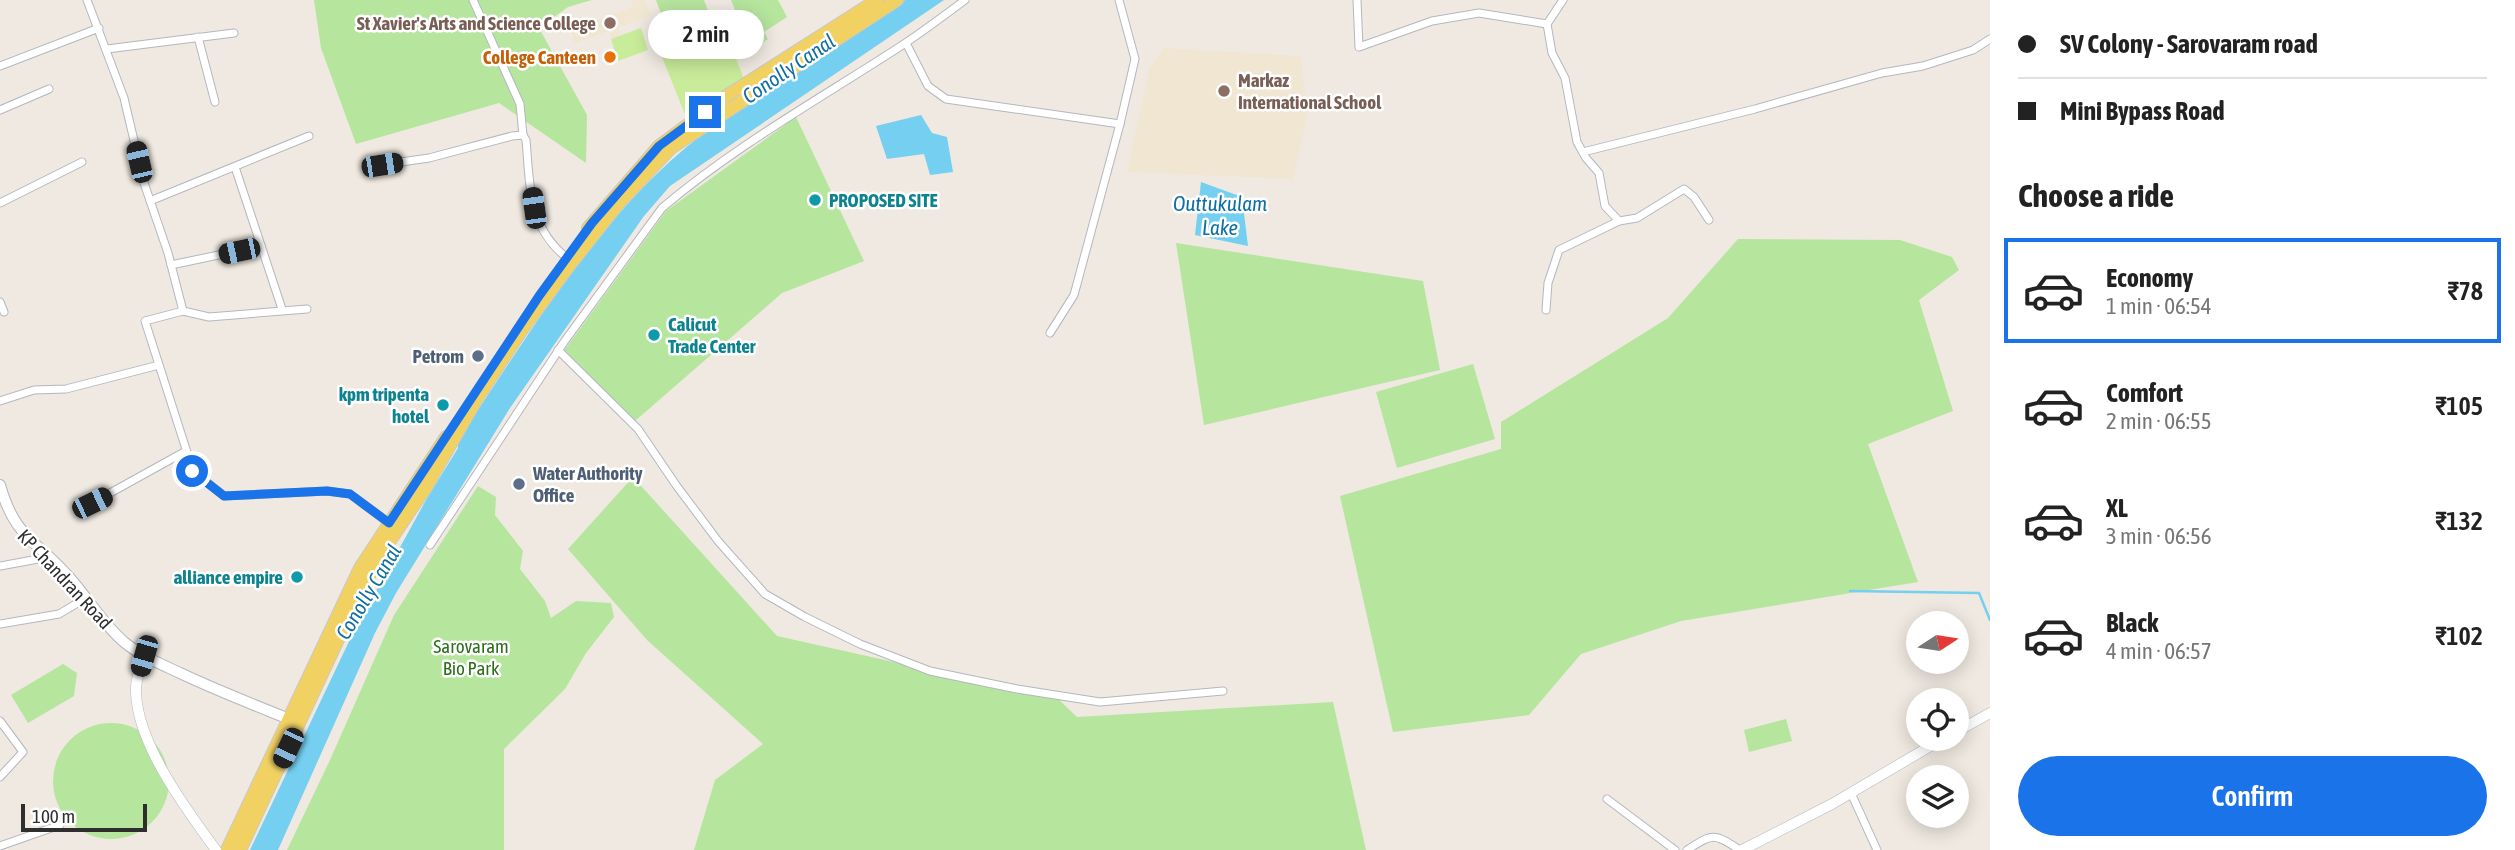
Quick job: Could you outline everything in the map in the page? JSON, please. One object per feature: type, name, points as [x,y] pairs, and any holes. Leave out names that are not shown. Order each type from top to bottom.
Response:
[{"type":"main road","points":[[227,850],[394,526],[566,257],[605,206],[659,146],[725,97],[877,0]]},
{"type":"main road","points":[[394,526],[521,331],[618,204],[671,148],[897,0]]},
{"type":"main road","name":"KP Chandran Road","points":[[0,485],[4,510],[124,642],[144,656],[206,685],[294,721]]},
{"type":"main road","points":[[240,850],[294,721]]},
{"type":"street","points":[[87,0],[124,98],[150,201],[183,311]]},
{"type":"street","points":[[473,0],[520,104],[534,208],[539,226],[552,245],[566,257]]},
{"type":"street","points":[[430,545],[558,350],[662,208],[793,113],[906,43],[965,0]]},
{"type":"street","points":[[1050,333],[1074,295],[1135,59],[1119,0]]},
{"type":"street","points":[[1357,0],[1360,47],[1432,21],[1479,13],[1547,24]]},
{"type":"street","points":[[1563,0],[1547,24],[1552,53],[1565,78],[1577,142],[1599,173],[1605,206],[1619,221]]},
{"type":"street","points":[[0,66],[99,28]]},
{"type":"street","points":[[107,49],[234,33]]},
{"type":"street","points":[[198,37],[215,102]]},
{"type":"street","points":[[1583,152],[1755,109],[1882,73],[1923,66],[1973,50],[1990,39]]},
{"type":"street","points":[[906,43],[928,86],[946,99],[1120,124]]},
{"type":"street","points":[[0,110],[48,89]]},
{"type":"street","points":[[366,167],[429,158],[523,135]]},
{"type":"street","points":[[150,201],[309,136]]},
{"type":"street","points":[[0,203],[82,162]]},
{"type":"street","points":[[235,166],[282,309]]},
{"type":"street","points":[[1546,310],[1548,283],[1559,250],[1619,221],[1637,218],[1684,189],[1694,197],[1709,220]]},
{"type":"street","points":[[171,265],[261,246]]},
{"type":"street","points":[[0,302],[4,312]]},
{"type":"street","points":[[307,309],[209,317],[183,311],[145,321],[192,471],[224,496],[327,491],[350,494],[394,526]]},
{"type":"street","points":[[558,350],[638,429],[718,541],[765,594],[805,617],[860,644],[930,671],[1017,689],[1100,702],[1223,691]]},
{"type":"street","points":[[0,401],[34,390],[65,389],[159,365]]},
{"type":"street","points":[[92,503],[186,451]]},
{"type":"street","points":[[0,566],[49,557]]},
{"type":"street","points":[[0,624],[59,614],[86,598]]},
{"type":"street","points":[[144,656],[136,691],[148,737],[179,798],[216,850]]},
{"type":"street","points":[[1969,725],[1990,713]]},
{"type":"street","points":[[0,721],[23,752],[0,777]]},
{"type":"street","points":[[1687,850],[1707,837],[1714,836],[1741,850],[1851,793],[1922,751]]},
{"type":"street","points":[[1851,793],[1877,850]]},
{"type":"street","points":[[1607,799],[1675,850]]},
{"type":"street","points":[[0,846],[60,825]]},
{"type":"shaded area","name":"St Xavier's Arts and Science College","points":[[632,0],[645,0],[651,15],[618,28],[620,36],[611,39],[609,31],[575,43],[571,29],[633,7]]},
{"type":"shaded area","name":"Markaz International School","points":[[1164,48],[1301,56],[1307,116],[1293,179],[1127,172],[1150,67]]},
{"type":"green space","points":[[314,0],[592,0],[568,7],[539,28],[587,115],[586,163],[499,103],[356,144],[321,48]]},
{"type":"green space","points":[[656,0],[704,0],[717,35],[675,52]]},
{"type":"green space","points":[[731,0],[778,0],[787,17],[764,32],[768,39],[751,50]]},
{"type":"green space","points":[[641,28],[648,50],[618,61],[611,39]]},
{"type":"green space","points":[[725,31],[744,79],[686,117],[662,57]]},
{"type":"green space","points":[[796,117],[864,261],[782,293],[635,421],[563,352],[666,211]]},
{"type":"green space","points":[[1738,239],[1900,240],[1952,257],[1959,270],[1919,300],[1953,411],[1868,444],[1918,582],[1681,621],[1581,654],[1529,715],[1393,732],[1340,496],[1501,449],[1501,422],[1668,318]]},
{"type":"green space","points":[[1176,243],[1423,281],[1440,370],[1204,425]]},
{"type":"green space","points":[[1473,364],[1495,439],[1397,468],[1376,392]]},
{"type":"green space","points":[[633,477],[777,636],[997,685],[1053,694],[1077,717],[1333,702],[1366,850],[694,850],[715,780],[763,744],[647,640],[568,549]]},
{"type":"green space","name":"Sarovaram Bio Park","points":[[478,486],[496,497],[495,515],[523,551],[520,569],[545,601],[551,618],[576,601],[611,603],[614,617],[586,653],[565,689],[504,749],[504,850],[287,850],[394,615]]},
{"type":"green space","points":[[63,664],[77,673],[74,696],[28,723],[11,695]]},
{"type":"green space","points":[[1786,719],[1792,741],[1749,752],[1744,730]]},
{"type":"green space","points":[[111,723],[133,727],[152,740],[165,759],[169,781],[165,803],[152,822],[133,835],[111,839],[89,835],[70,822],[57,803],[53,781],[57,759],[70,740],[89,727]]},
{"type":"water","points":[[905,0],[944,0],[670,186],[644,216],[510,408],[396,593],[375,633],[278,850],[250,850],[353,633],[426,500],[458,448],[457,441],[568,277],[631,201],[665,166],[703,134]]},
{"type":"water","points":[[921,115],[932,133],[947,137],[953,172],[930,175],[924,154],[887,159],[876,126]]},
{"type":"water","name":"Outtukulam Lake","points":[[1201,182],[1242,197],[1248,246],[1195,235]]},
{"type":"waterway","points":[[1850,591],[1979,593],[1990,620]]},
{"type":"place","name":"St Xavier's Arts and Science College","points":[[610,23]]},
{"type":"place","name":"College Canteen","points":[[610,57]]},
{"type":"place","name":"Markaz International School","points":[[1224,91]]},
{"type":"place","name":"PROPOSED SITE","points":[[815,200]]},
{"type":"place","name":"Calicut Trade Center","points":[[654,335]]},
{"type":"place","name":"Petrom","points":[[478,356]]},
{"type":"place","name":"kpm tripenta hotel","points":[[443,405]]},
{"type":"place","name":"Water Authority Office","points":[[519,484]]},
{"type":"place","name":"alliance empire","points":[[297,577]]},
{"type":"route","points":[[192,471],[224,496],[327,491],[350,494],[389,523],[539,296],[605,206],[659,146],[705,112]]},
{"type":"water label","name":"Conolly Canal","points":[[789,69]]},
{"type":"water label","name":"Conolly Canal","points":[[369,592]]}]
